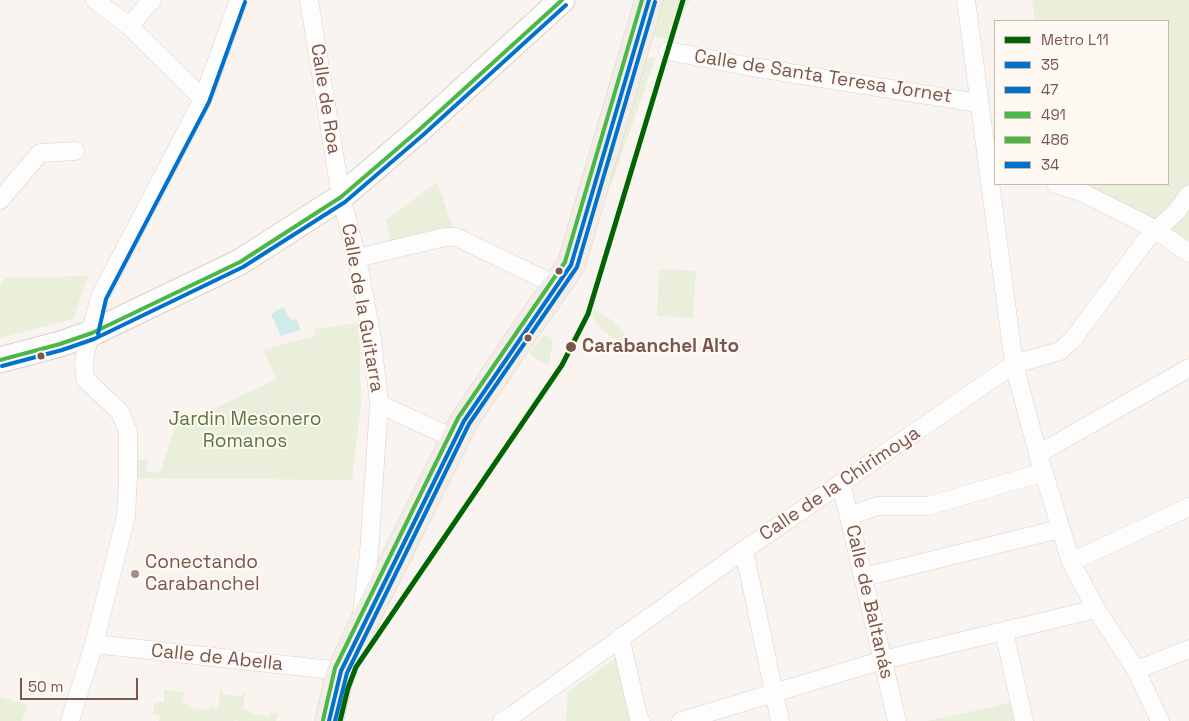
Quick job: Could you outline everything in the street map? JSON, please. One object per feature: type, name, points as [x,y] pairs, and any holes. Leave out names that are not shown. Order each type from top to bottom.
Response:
[{"type":"main road","points":[[0,360],[60,344],[92,333],[240,262],[341,197],[419,130],[562,0]]},
{"type":"main road","points":[[329,721],[341,671],[464,421],[571,265],[648,0]]},
{"type":"street","points":[[95,0],[129,26],[203,99]]},
{"type":"street","points":[[129,26],[152,0]]},
{"type":"street","points":[[70,721],[94,644],[126,516],[128,432],[120,412],[85,379],[84,361],[100,297],[203,99],[239,0]]},
{"type":"street","name":"Calle de Roa","points":[[309,0],[341,197]]},
{"type":"street","points":[[966,0],[978,102],[992,173],[1014,364],[1038,454],[1071,562],[1096,609],[1136,670],[1160,721]]},
{"type":"street","name":"Calle de Santa Teresa Jornet","points":[[668,51],[752,67],[978,102]]},
{"type":"street","points":[[0,200],[40,153],[75,151]]},
{"type":"street","points":[[1059,185],[1083,193],[1156,230],[1189,253]]},
{"type":"street","name":"Calle de la Chirimoya","points":[[502,721],[744,550],[1014,364],[1060,351],[1074,338],[1156,230],[1176,211],[1189,194]]},
{"type":"street","name":"Calle de la Guitarra","points":[[341,197],[358,258],[372,339],[379,404],[361,628]]},
{"type":"street","points":[[358,258],[445,237],[456,237],[558,286]]},
{"type":"street","points":[[1038,454],[1189,368]]},
{"type":"street","points":[[379,404],[455,439]]},
{"type":"street","points":[[849,516],[876,506],[928,506],[1044,472]]},
{"type":"street","name":"Calle de Baltanás","points":[[841,483],[898,721]]},
{"type":"street","points":[[1071,562],[1189,507]]},
{"type":"street","points":[[864,577],[1060,529]]},
{"type":"street","points":[[744,550],[780,721]]},
{"type":"street","points":[[681,721],[883,660],[1096,609]]},
{"type":"street","points":[[1004,631],[1024,721]]},
{"type":"street","points":[[620,637],[641,721]]},
{"type":"street","name":"Calle de Abella","points":[[94,644],[341,671]]},
{"type":"street","points":[[1136,670],[1189,649]]},
{"type":"green space","points":[[662,0],[690,0],[670,40],[652,36]]},
{"type":"green space","points":[[1032,0],[1189,0],[1189,241],[1082,186],[1169,185],[1169,20],[1035,20]]},
{"type":"green space","points":[[650,57],[655,59],[612,183],[609,183],[644,62]]},
{"type":"green space","points":[[437,182],[454,231],[392,245],[386,220]]},
{"type":"green space","points":[[659,269],[696,271],[693,318],[657,316]]},
{"type":"green space","points":[[88,276],[73,319],[0,338],[0,285],[6,278]]},
{"type":"green space","points":[[595,309],[613,321],[630,341],[627,345],[625,346],[602,330],[591,315]]},
{"type":"green space","name":"Jardin Mesonero Romanos","points":[[359,323],[361,406],[352,480],[128,478],[137,460],[149,459],[145,471],[160,473],[175,427],[277,379],[263,350],[315,336],[315,329]]},
{"type":"green space","points":[[544,334],[553,339],[549,365],[539,361],[529,353]]},
{"type":"green space","points":[[618,657],[632,721],[566,721],[568,691]]},
{"type":"green space","points":[[164,690],[184,692],[183,704],[191,705],[191,708],[209,710],[210,707],[218,708],[220,691],[223,692],[223,695],[241,696],[245,694],[243,710],[251,711],[251,714],[269,716],[270,713],[278,713],[276,721],[159,721],[160,716],[153,714],[154,702],[164,702]]},
{"type":"green space","points":[[0,697],[27,705],[22,721],[0,721]]},
{"type":"green space","points":[[1010,702],[1014,721],[927,721],[993,707]]},
{"type":"water","points":[[283,307],[291,320],[296,319],[301,330],[281,336],[271,314]]},
{"type":"metro line","name":"L11","points":[[340,721],[348,688],[356,667],[562,365],[588,314],[683,0]]},
{"type":"transit line","name":"486","points":[[0,360],[60,344],[92,333],[240,262],[341,197],[419,130],[562,0]]},
{"type":"transit line","name":"491","points":[[323,720],[335,668],[458,418],[565,262],[642,0]]},
{"type":"transit line","name":"35","points":[[329,721],[341,671],[464,421],[571,265],[649,0]]},
{"type":"transit line","name":"34","points":[[98,334],[106,299],[209,102],[245,2]]},
{"type":"transit line","name":"47","points":[[335,721],[347,673],[469,424],[577,267],[655,2]]},
{"type":"transit line","name":"34","points":[[2,366],[62,350],[94,339],[243,267],[345,202],[423,135],[566,5]]},
{"type":"place","name":"Carabanchel Alto","points":[[571,347]]},
{"type":"place","name":"Conectando Carabanchel","points":[[135,574]]}]
